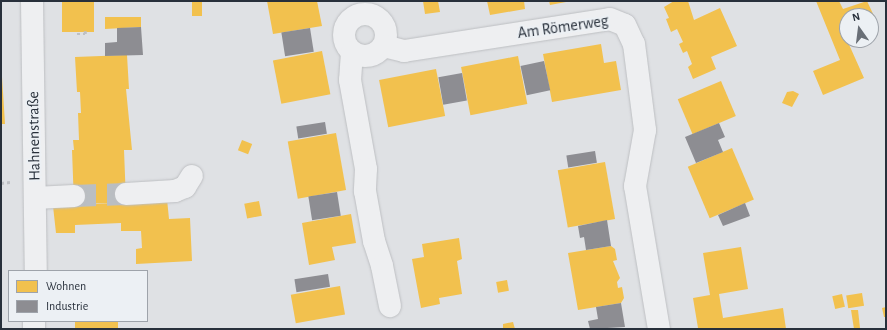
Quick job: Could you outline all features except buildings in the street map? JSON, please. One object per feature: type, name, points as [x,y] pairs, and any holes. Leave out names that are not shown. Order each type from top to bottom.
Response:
[{"type":"street","name":"Hahnenstraße","points":[[32,1],[36,270]]},
{"type":"street","points":[[352,52],[370,56],[384,46],[386,38],[383,23],[370,7],[354,16],[346,26],[344,39],[352,52],[350,80],[366,170],[365,191],[374,242],[382,266],[390,306]]},
{"type":"street","name":"Am Römerweg","points":[[384,46],[404,52],[610,19],[625,25],[634,44],[645,130],[635,186],[659,329]]},
{"type":"street","points":[[126,194],[175,191],[185,187],[192,176]]},
{"type":"street","points":[[35,198],[74,196]]},
{"type":"path","points":[[77,34],[85,34],[85,32]]},
{"type":"tunnel","points":[[74,196],[126,194]]}]
